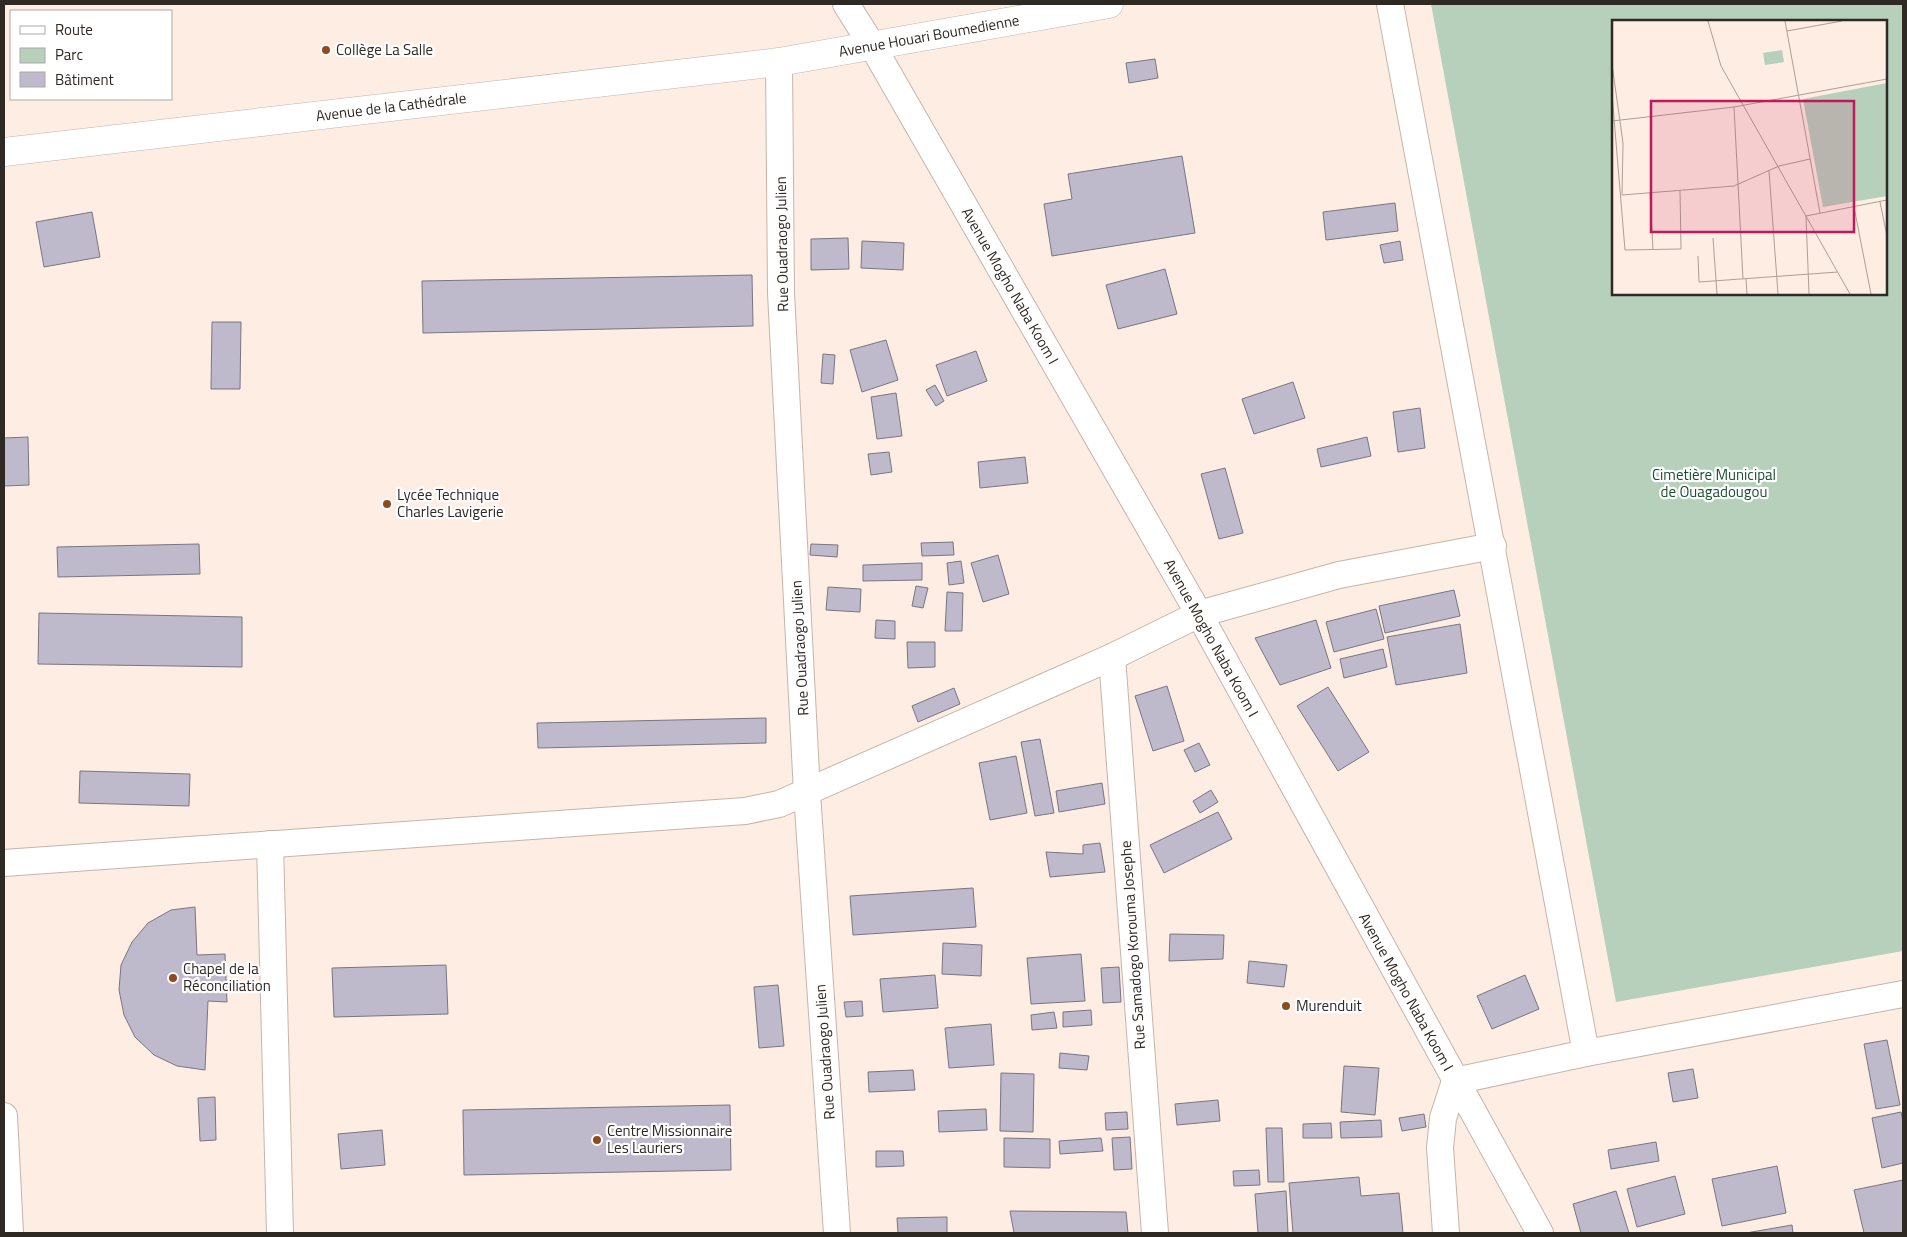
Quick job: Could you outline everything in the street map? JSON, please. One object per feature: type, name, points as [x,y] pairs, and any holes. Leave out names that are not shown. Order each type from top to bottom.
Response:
[{"type":"main road","name":"Avenue Houari Boumedienne","points":[[779,62],[1109,4]]},
{"type":"main road","name":"Avenue de la Cathédrale","points":[[4,152],[779,62]]},
{"type":"street","name":"Avenue Mogho Naba Koom I","points":[[846,4],[873,47],[1198,614],[1540,1233]]},
{"type":"street","points":[[1390,4],[1493,546],[1586,1053]]},
{"type":"street","name":"Rue Ouadraogo Julien","points":[[779,62],[782,293],[807,793],[837,1233]]},
{"type":"street","points":[[4,863],[745,811],[779,804],[1112,657],[1198,614],[1339,575],[1493,546]]},
{"type":"street","name":"Rue Samadogo Korouma Josephe","points":[[1112,657],[1155,1233]]},
{"type":"street","points":[[270,844],[280,1233]]},
{"type":"street","points":[[1446,1233],[1440,1148],[1443,1118],[1455,1081],[1586,1053],[1903,995]]},
{"type":"street","points":[[4,1116],[10,1233]]},
{"type":"green space","name":"Cimetière Municipal de Ouagadougou","points":[[1431,4],[1903,4],[1903,951],[1616,1002]]},
{"type":"building","points":[[1155,59],[1158,78],[1129,83],[1126,63]]},
{"type":"building","points":[[1182,156],[1195,233],[1052,256],[1044,204],[1072,199],[1068,174]]},
{"type":"building","points":[[1395,203],[1398,231],[1326,240],[1323,212]]},
{"type":"building","points":[[92,212],[100,257],[44,267],[36,222]]},
{"type":"building","points":[[848,238],[849,269],[811,270],[811,239]]},
{"type":"building","points":[[862,241],[904,243],[903,270],[861,268]]},
{"type":"building","points":[[1400,241],[1403,260],[1384,263],[1380,245]]},
{"type":"building","points":[[1165,269],[1177,314],[1118,329],[1106,285]]},
{"type":"building","points":[[752,275],[753,326],[423,333],[422,281]]},
{"type":"building","points":[[212,322],[241,322],[240,389],[211,389]]},
{"type":"building","points":[[886,340],[898,380],[862,392],[850,350]]},
{"type":"building","points":[[976,351],[987,381],[947,396],[936,365]]},
{"type":"building","points":[[823,354],[835,355],[833,384],[821,383]]},
{"type":"building","points":[[1293,382],[1305,418],[1254,434],[1242,399]]},
{"type":"building","points":[[935,385],[944,401],[936,406],[926,390]]},
{"type":"building","points":[[896,393],[902,436],[877,439],[871,397]]},
{"type":"building","points":[[1420,408],[1425,448],[1398,452],[1393,412]]},
{"type":"building","points":[[28,437],[29,485],[4,486],[4,438]]},
{"type":"building","points":[[1367,437],[1371,456],[1321,467],[1317,449]]},
{"type":"building","points":[[889,452],[892,472],[871,475],[868,454]]},
{"type":"building","points":[[1025,457],[1028,483],[980,488],[978,462]]},
{"type":"building","points":[[1225,468],[1243,533],[1219,539],[1201,474]]},
{"type":"building","points":[[953,542],[954,555],[922,556],[921,543]]},
{"type":"building","points":[[199,544],[200,574],[58,577],[57,547]]},
{"type":"building","points":[[811,544],[838,545],[837,557],[810,555]]},
{"type":"building","points":[[998,555],[1009,594],[983,602],[971,563]]},
{"type":"building","points":[[961,561],[964,583],[949,585],[947,563]]},
{"type":"building","points":[[922,563],[922,580],[863,581],[863,565]]},
{"type":"building","points":[[916,586],[928,588],[923,608],[912,606]]},
{"type":"building","points":[[828,587],[861,589],[860,612],[826,610]]},
{"type":"building","points":[[1454,590],[1460,616],[1385,633],[1379,606]]},
{"type":"building","points":[[947,592],[963,593],[962,631],[945,631]]},
{"type":"building","points":[[1376,609],[1384,639],[1334,652],[1326,622]]},
{"type":"building","points":[[39,613],[242,617],[242,667],[38,664]]},
{"type":"building","points":[[876,620],[895,621],[895,639],[875,638]]},
{"type":"building","points":[[1316,620],[1331,668],[1280,685],[1255,638]]},
{"type":"building","points":[[1460,624],[1467,673],[1396,685],[1387,637]]},
{"type":"building","points":[[907,642],[935,642],[935,667],[908,668]]},
{"type":"building","points":[[1383,649],[1387,667],[1344,678],[1340,659]]},
{"type":"building","points":[[1167,686],[1184,741],[1153,751],[1135,696]]},
{"type":"building","points":[[1328,687],[1369,752],[1338,771],[1297,706]]},
{"type":"building","points":[[954,688],[960,704],[918,722],[912,706]]},
{"type":"building","points":[[766,718],[766,743],[538,748],[537,723]]},
{"type":"building","points":[[1040,739],[1054,813],[1035,816],[1021,742]]},
{"type":"building","points":[[1199,743],[1210,765],[1195,772],[1184,750]]},
{"type":"building","points":[[1016,756],[1027,813],[990,820],[979,763]]},
{"type":"building","points":[[80,771],[190,774],[189,806],[79,803]]},
{"type":"building","points":[[1102,783],[1105,804],[1059,812],[1056,791]]},
{"type":"building","points":[[1211,790],[1218,802],[1200,813],[1193,801]]},
{"type":"building","points":[[1218,812],[1232,839],[1164,873],[1150,845]]},
{"type":"building","points":[[1100,843],[1105,872],[1050,877],[1046,852],[1083,854],[1083,845]]},
{"type":"building","points":[[973,888],[976,927],[853,935],[850,896]]},
{"type":"building","name":"Chapel de la Réconciliation","points":[[195,907],[197,955],[225,954],[227,1002],[208,1001],[205,1070],[177,1066],[154,1055],[135,1037],[124,1015],[119,990],[121,965],[132,942],[148,923],[171,910]]},
{"type":"building","points":[[1170,934],[1224,935],[1223,959],[1169,961]]},
{"type":"building","points":[[943,943],[982,945],[981,976],[942,974]]},
{"type":"building","points":[[1081,954],[1085,1001],[1031,1004],[1027,958]]},
{"type":"building","points":[[1249,961],[1287,965],[1284,987],[1247,983]]},
{"type":"building","points":[[446,965],[448,1014],[334,1017],[332,968]]},
{"type":"building","points":[[1119,967],[1121,1002],[1103,1003],[1101,968]]},
{"type":"building","points":[[935,975],[938,1008],[883,1012],[880,979]]},
{"type":"building","points":[[1525,975],[1539,1009],[1492,1029],[1477,996]]},
{"type":"building","points":[[778,985],[784,1046],[759,1048],[754,987]]},
{"type":"building","points":[[862,1001],[863,1016],[846,1017],[844,1002]]},
{"type":"building","points":[[1091,1010],[1092,1025],[1063,1027],[1063,1012]]},
{"type":"building","points":[[1054,1012],[1057,1028],[1032,1030],[1031,1015]]},
{"type":"building","points":[[991,1024],[994,1065],[949,1068],[945,1028]]},
{"type":"building","points":[[1887,1040],[1900,1105],[1876,1109],[1864,1044]]},
{"type":"building","points":[[1060,1053],[1089,1056],[1087,1070],[1059,1068]]},
{"type":"building","points":[[1344,1066],[1379,1068],[1375,1115],[1341,1112]]},
{"type":"building","points":[[1693,1069],[1698,1098],[1673,1102],[1668,1073]]},
{"type":"building","points":[[913,1070],[915,1090],[869,1092],[868,1072]]},
{"type":"building","points":[[1001,1073],[1034,1074],[1033,1132],[1000,1131]]},
{"type":"building","points":[[215,1097],[216,1140],[200,1141],[198,1098]]},
{"type":"building","points":[[1218,1100],[1220,1121],[1177,1125],[1175,1104]]},
{"type":"building","name":"Centre Missionnaire Les Lauriers","points":[[730,1105],[731,1170],[464,1175],[463,1110]]},
{"type":"building","points":[[986,1109],[987,1130],[939,1132],[938,1111]]},
{"type":"building","points":[[1127,1112],[1128,1129],[1106,1130],[1105,1113]]},
{"type":"building","points":[[1901,1112],[1903,1121],[1903,1163],[1882,1168],[1872,1118]]},
{"type":"building","points":[[1424,1114],[1426,1127],[1402,1131],[1399,1118]]},
{"type":"building","points":[[1381,1120],[1382,1137],[1341,1138],[1340,1122]]},
{"type":"building","points":[[1331,1123],[1332,1138],[1303,1138],[1303,1124]]},
{"type":"building","points":[[1266,1128],[1282,1128],[1284,1182],[1268,1182]]},
{"type":"building","points":[[382,1130],[385,1165],[341,1169],[338,1134]]},
{"type":"building","points":[[1130,1137],[1132,1169],[1114,1170],[1112,1138]]},
{"type":"building","points":[[1004,1138],[1050,1139],[1050,1168],[1004,1167]]},
{"type":"building","points":[[1101,1138],[1103,1151],[1060,1154],[1059,1141]]},
{"type":"building","points":[[1656,1142],[1659,1161],[1611,1169],[1608,1150]]},
{"type":"building","points":[[876,1151],[903,1151],[904,1166],[876,1167]]},
{"type":"building","points":[[1777,1166],[1786,1213],[1722,1226],[1712,1179]]},
{"type":"building","points":[[1259,1170],[1260,1185],[1234,1186],[1233,1171]]},
{"type":"building","points":[[1675,1176],[1685,1214],[1637,1227],[1627,1189]]},
{"type":"building","points":[[1359,1177],[1361,1196],[1399,1193],[1403,1233],[1293,1233],[1289,1183]]},
{"type":"building","points":[[1903,1180],[1903,1233],[1864,1233],[1854,1190]]},
{"type":"building","points":[[1286,1191],[1288,1233],[1258,1233],[1255,1194]]},
{"type":"building","points":[[1616,1191],[1629,1233],[1581,1233],[1573,1204]]},
{"type":"building","points":[[1010,1211],[1126,1212],[1128,1233],[1014,1233]]},
{"type":"building","points":[[947,1217],[947,1233],[898,1233],[897,1218]]},
{"type":"building","points":[[1792,1225],[1793,1233],[1746,1233]]},
{"type":"place","name":"Collège La Salle","points":[[326,50]]},
{"type":"place","name":"Lycée Technique Charles Lavigerie","points":[[387,504]]},
{"type":"place","name":"Chapel de la Réconciliation","points":[[173,978]]},
{"type":"place","name":"Murenduit","points":[[1286,1006]]},
{"type":"place","name":"Centre Missionnaire Les Lauriers","points":[[597,1140]]}]
